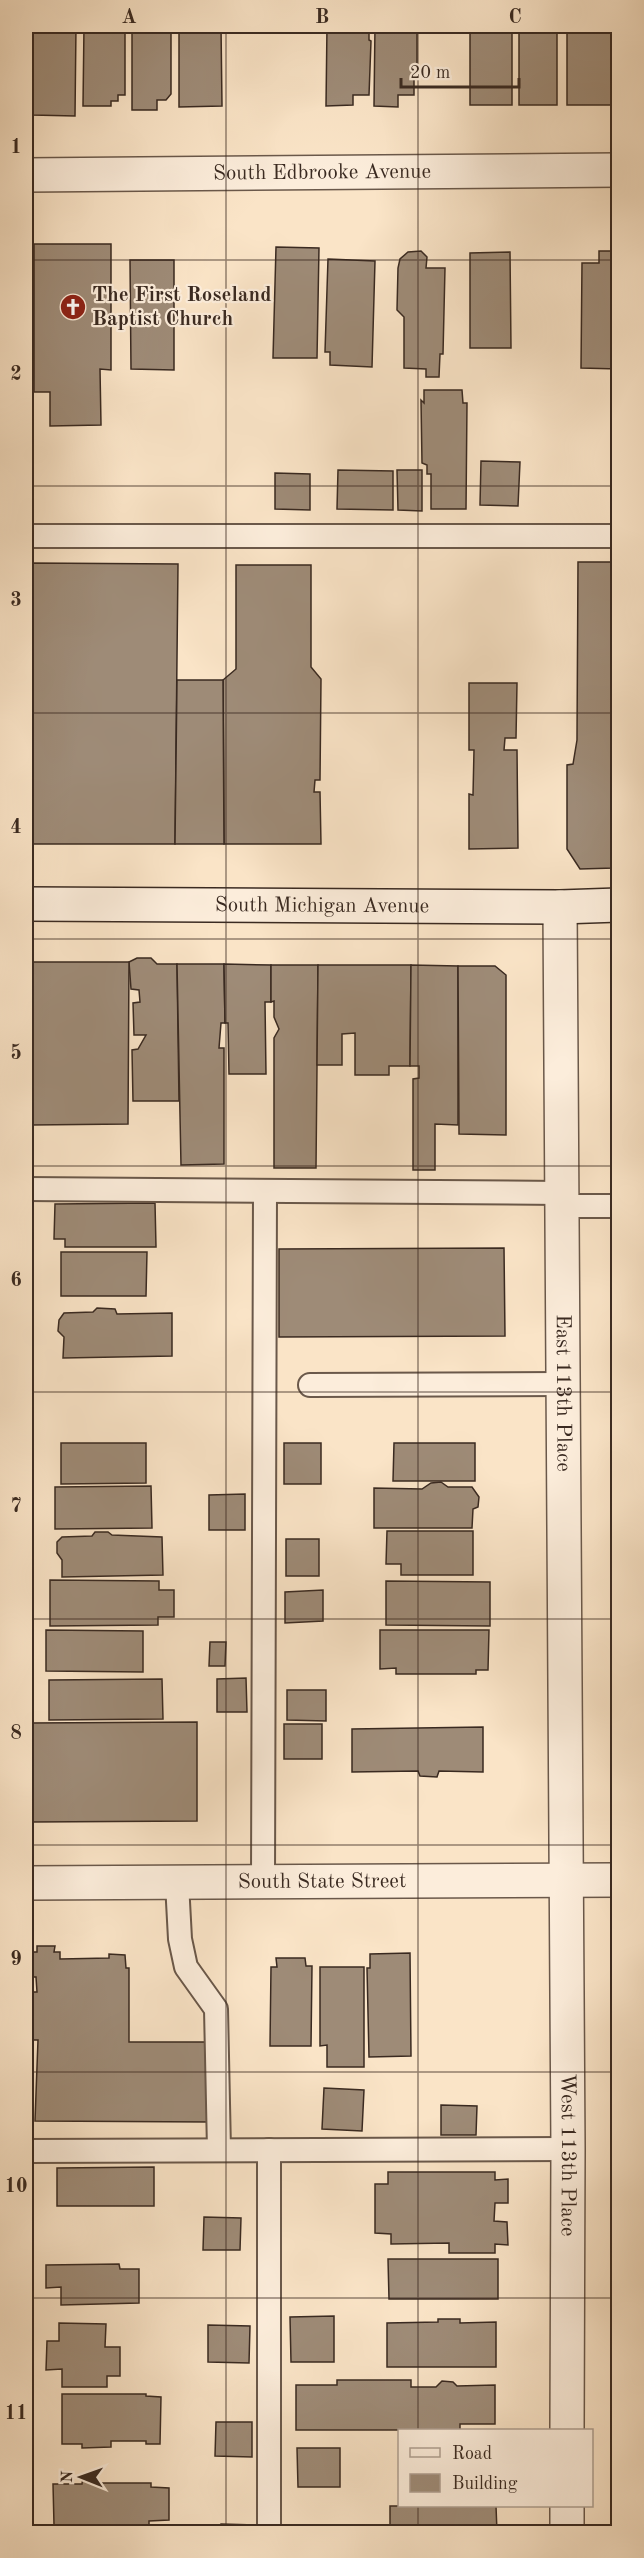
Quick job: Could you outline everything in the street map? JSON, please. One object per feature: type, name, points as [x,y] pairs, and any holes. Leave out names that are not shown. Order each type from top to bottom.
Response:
[{"type":"street","name":"South Edbrooke Avenue","points":[[26,175],[618,170]]},
{"type":"street","name":"South Michigan Avenue","points":[[26,904],[560,907],[618,905]]},
{"type":"street","name":"East 113th Place","points":[[560,907],[564,1880]]},
{"type":"street","name":"West 113th Place","points":[[564,1880],[568,2149],[567,2429]]},
{"type":"street","name":"South State Street","points":[[26,1883],[618,1880]]},
{"type":"street","points":[[567,2507],[567,2532]]},
{"type":"lane","points":[[26,536],[618,536]]},
{"type":"lane","points":[[26,1189],[265,1191],[561,1200],[618,1206]]},
{"type":"lane","points":[[262,1882],[265,1191]]},
{"type":"lane","points":[[310,1385],[562,1384]]},
{"type":"lane","points":[[177,1882],[180,1939],[186,1967],[216,2009],[219,2150]]},
{"type":"lane","points":[[26,2151],[568,2149]]},
{"type":"lane","points":[[268,2532],[269,2150]]},
{"type":"building","points":[[32,26],[76,26],[75,116],[32,115]]},
{"type":"building","points":[[84,26],[125,26],[125,95],[118,95],[118,101],[111,101],[111,106],[83,106]]},
{"type":"building","points":[[132,26],[171,26],[171,94],[166,100],[157,100],[157,110],[132,110]]},
{"type":"building","points":[[179,26],[221,26],[222,106],[179,107]]},
{"type":"building","points":[[227,26],[268,26],[268,32],[227,31]]},
{"type":"building","points":[[327,26],[369,26],[369,40],[371,41],[369,95],[353,95],[353,105],[326,106]]},
{"type":"building","points":[[375,26],[408,26],[408,33],[417,33],[414,95],[398,95],[398,107],[374,106]]},
{"type":"building","points":[[470,26],[512,26],[512,105],[470,105]]},
{"type":"building","points":[[519,26],[557,26],[557,105],[519,105]]},
{"type":"building","points":[[567,26],[614,26],[614,105],[567,105]]},
{"type":"building","name":"The First Roseland Baptist Church","points":[[34,244],[111,244],[111,370],[100,369],[101,425],[50,426],[50,392],[34,392]]},
{"type":"building","points":[[276,247],[319,248],[317,358],[273,358]]},
{"type":"building","points":[[421,251],[427,257],[426,268],[445,268],[443,354],[440,354],[439,377],[426,377],[426,369],[404,368],[404,317],[397,310],[398,268],[400,259],[408,252]]},
{"type":"building","points":[[599,251],[618,251],[618,369],[581,368],[582,263],[599,263]]},
{"type":"building","points":[[510,252],[511,348],[470,348],[470,253]]},
{"type":"building","points":[[328,259],[375,261],[372,367],[330,365],[330,352],[325,352]]},
{"type":"building","points":[[130,260],[174,260],[174,370],[131,369]]},
{"type":"building","points":[[424,390],[462,390],[463,403],[467,403],[466,509],[431,509],[431,474],[427,474],[427,465],[422,463],[421,400],[424,403]]},
{"type":"building","points":[[481,461],[520,462],[518,506],[480,505]]},
{"type":"building","points":[[338,470],[393,471],[393,510],[337,509]]},
{"type":"building","points":[[397,470],[422,470],[422,511],[398,510]]},
{"type":"building","points":[[275,473],[310,474],[310,510],[275,509]]},
{"type":"building","points":[[578,562],[618,562],[618,858],[614,868],[580,869],[567,849],[567,765],[573,764],[577,740]]},
{"type":"building","points":[[31,563],[178,564],[175,844],[31,844]]},
{"type":"building","points":[[236,565],[311,565],[311,667],[321,679],[320,780],[315,780],[314,792],[320,792],[321,844],[224,844],[223,680],[236,669]]},
{"type":"building","points":[[177,680],[223,680],[224,844],[175,844]]},
{"type":"building","points":[[469,683],[517,683],[516,738],[505,738],[504,750],[517,750],[518,848],[469,849],[469,794],[473,795],[474,750],[469,750]]},
{"type":"building","points":[[137,958],[151,958],[157,964],[177,964],[179,1101],[133,1101],[132,1050],[138,1049],[146,1035],[134,1035],[133,1003],[140,1002],[139,990],[131,989],[129,962]]},
{"type":"building","points":[[30,962],[129,962],[128,1124],[31,1125]]},
{"type":"building","points":[[177,964],[224,964],[225,1023],[221,1023],[219,1048],[224,1048],[224,1164],[181,1165]]},
{"type":"building","points":[[224,964],[271,965],[271,1002],[265,1002],[266,1074],[229,1074]]},
{"type":"building","points":[[271,965],[318,965],[316,1168],[274,1168],[274,1038],[279,1029],[274,1017],[274,1001],[271,1002]]},
{"type":"building","points":[[318,965],[411,965],[410,1066],[389,1066],[389,1075],[355,1075],[355,1033],[342,1034],[342,1065],[317,1065]]},
{"type":"building","points":[[411,965],[458,966],[458,1125],[435,1124],[435,1170],[413,1170],[413,1079],[419,1078],[419,1066],[410,1066]]},
{"type":"building","points":[[458,966],[495,966],[506,975],[506,1135],[459,1134]]},
{"type":"building","points":[[155,1203],[156,1247],[65,1247],[65,1239],[54,1239],[55,1204]]},
{"type":"building","points":[[504,1248],[505,1336],[279,1337],[279,1249]]},
{"type":"building","points":[[61,1252],[147,1252],[146,1296],[61,1296]]},
{"type":"building","points":[[97,1308],[115,1309],[117,1314],[172,1313],[172,1356],[63,1358],[64,1337],[58,1331],[59,1320],[64,1313],[93,1312]]},
{"type":"building","points":[[61,1443],[146,1443],[146,1483],[61,1484]]},
{"type":"building","points":[[284,1443],[321,1443],[321,1484],[284,1484]]},
{"type":"building","points":[[394,1443],[475,1443],[475,1481],[393,1481]]},
{"type":"building","points":[[441,1482],[448,1487],[472,1487],[479,1497],[478,1507],[473,1509],[472,1528],[374,1528],[374,1488],[422,1489],[431,1483]]},
{"type":"building","points":[[151,1486],[152,1528],[55,1529],[55,1487]]},
{"type":"building","points":[[245,1494],[245,1530],[209,1530],[209,1495]]},
{"type":"building","points":[[387,1531],[473,1531],[473,1575],[401,1575],[401,1564],[386,1564]]},
{"type":"building","points":[[95,1532],[162,1537],[163,1575],[62,1577],[62,1560],[57,1553],[57,1542],[62,1537],[92,1536]]},
{"type":"building","points":[[286,1539],[319,1539],[319,1576],[286,1576]]},
{"type":"building","points":[[50,1580],[159,1581],[159,1590],[174,1590],[174,1617],[158,1617],[158,1625],[50,1626]]},
{"type":"building","points":[[386,1581],[490,1582],[490,1626],[386,1625]]},
{"type":"building","points":[[323,1590],[323,1621],[285,1623],[285,1592]]},
{"type":"building","points":[[46,1630],[143,1631],[143,1672],[46,1671]]},
{"type":"building","points":[[380,1630],[489,1630],[488,1670],[476,1670],[476,1674],[396,1674],[396,1668],[380,1669]]},
{"type":"building","points":[[210,1642],[226,1642],[225,1666],[209,1666]]},
{"type":"building","points":[[246,1678],[247,1712],[217,1712],[217,1679]]},
{"type":"building","points":[[162,1679],[163,1719],[49,1720],[49,1680]]},
{"type":"building","points":[[287,1690],[326,1690],[326,1721],[287,1720]]},
{"type":"building","points":[[197,1722],[197,1821],[31,1822],[30,1723]]},
{"type":"building","points":[[284,1724],[322,1724],[322,1759],[284,1759]]},
{"type":"building","points":[[483,1727],[483,1772],[439,1771],[437,1777],[420,1776],[418,1771],[352,1772],[352,1729]]},
{"type":"building","points":[[37,1946],[55,1946],[54,1952],[60,1952],[60,1959],[109,1958],[109,1954],[125,1955],[126,1968],[129,1968],[129,2042],[210,2042],[210,2122],[35,2121],[38,2040],[33,2040],[33,1992],[37,1992],[36,1977],[33,1977],[33,1952],[37,1952]]},
{"type":"building","points":[[410,1953],[411,2056],[369,2057],[367,1968],[370,1968],[370,1954]]},
{"type":"building","points":[[276,1958],[305,1958],[306,1966],[312,1966],[311,2046],[270,2046],[271,1967],[277,1967]]},
{"type":"building","points":[[320,1967],[364,1967],[364,2067],[327,2067],[327,2045],[320,2046]]},
{"type":"building","points":[[324,2088],[364,2090],[362,2131],[322,2129]]},
{"type":"building","points":[[441,2105],[477,2106],[476,2135],[441,2135]]},
{"type":"building","points":[[154,2167],[154,2206],[57,2206],[57,2168]]},
{"type":"building","points":[[388,2172],[495,2172],[495,2180],[508,2179],[508,2203],[495,2203],[494,2221],[507,2222],[508,2245],[495,2244],[495,2253],[449,2253],[449,2243],[391,2244],[391,2234],[375,2233],[375,2184],[388,2184]]},
{"type":"building","points":[[204,2217],[241,2218],[240,2250],[203,2250]]},
{"type":"building","points":[[388,2259],[498,2259],[498,2299],[389,2299]]},
{"type":"building","points":[[119,2264],[120,2269],[139,2269],[139,2303],[61,2305],[61,2287],[46,2288],[46,2265]]},
{"type":"building","points":[[334,2316],[334,2362],[291,2362],[290,2317]]},
{"type":"building","points":[[438,2319],[460,2319],[460,2323],[496,2322],[496,2367],[387,2367],[387,2323],[438,2322]]},
{"type":"building","points":[[59,2323],[106,2324],[105,2347],[120,2347],[120,2376],[107,2376],[107,2387],[62,2387],[62,2369],[46,2370],[47,2341],[59,2341]]},
{"type":"building","points":[[208,2325],[250,2326],[249,2363],[208,2362]]},
{"type":"building","points":[[337,2380],[411,2380],[411,2387],[436,2387],[442,2381],[453,2382],[457,2386],[495,2385],[495,2424],[460,2424],[460,2429],[296,2430],[296,2385],[337,2385]]},
{"type":"building","points":[[62,2394],[146,2394],[146,2396],[161,2397],[160,2444],[146,2444],[146,2441],[111,2441],[111,2447],[82,2448],[82,2444],[62,2444]]},
{"type":"building","points":[[216,2422],[252,2422],[252,2457],[215,2456]]},
{"type":"building","points":[[297,2448],[340,2448],[340,2487],[298,2487]]},
{"type":"building","points":[[83,2476],[95,2476],[95,2483],[151,2483],[151,2487],[169,2488],[169,2520],[149,2521],[149,2525],[54,2525],[53,2484],[82,2484]]},
{"type":"building","points":[[390,2506],[496,2507],[497,2532],[390,2532]]},
{"type":"building","points":[[221,2524],[259,2525],[259,2532],[220,2532]]},
{"type":"place","name":"The First Roseland Baptist Church","points":[[73,307]]}]
